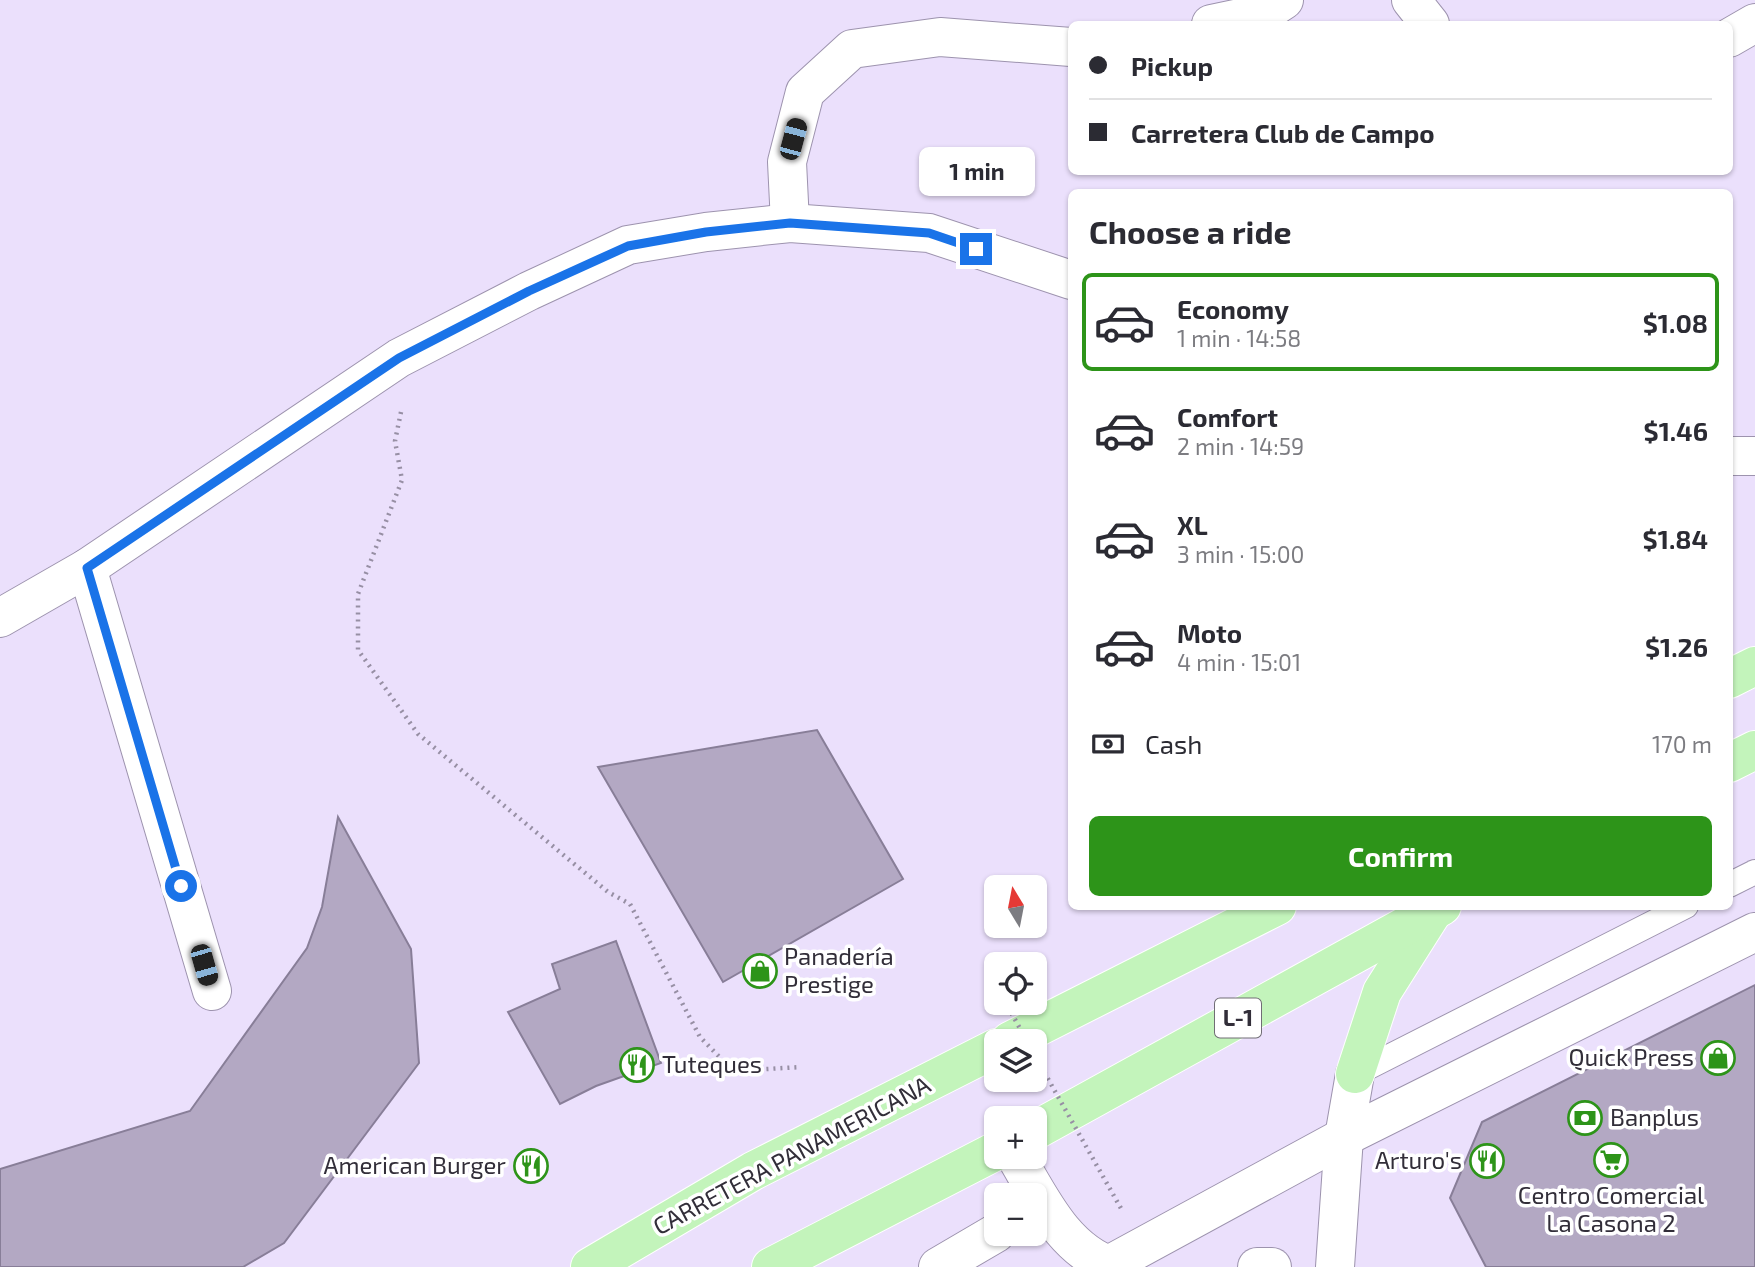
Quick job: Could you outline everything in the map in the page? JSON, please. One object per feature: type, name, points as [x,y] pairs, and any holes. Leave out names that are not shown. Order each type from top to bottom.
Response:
[{"type":"main road","points":[[1733,677],[1755,666]]},
{"type":"main road","points":[[1733,762],[1755,750]]},
{"type":"main road","points":[[1009,1024],[1268,910]]},
{"type":"main road","name":"L-1","points":[[1047,1124],[1436,910]]},
{"type":"main road","points":[[1354,1074],[1382,992],[1437,910]]},
{"type":"main road","name":"CARRETERA PANAMERICANA","points":[[590,1267],[752,1171],[984,1054]]},
{"type":"main road","points":[[771,1267],[984,1157]]},
{"type":"street","points":[[1226,21],[1264,13],[1284,0]]},
{"type":"street","points":[[1411,0],[1428,21]]},
{"type":"street","points":[[1733,36],[1755,23]]},
{"type":"street","points":[[790,223],[787,162],[805,92],[852,48],[940,37],[1068,47]]},
{"type":"street","points":[[0,618],[87,568],[407,353],[529,291],[628,246],[706,232],[790,223],[929,233],[1068,279]]},
{"type":"street","points":[[1733,456],[1755,456]]},
{"type":"street","points":[[87,568],[212,991]]},
{"type":"street","points":[[1047,1216],[1084,1252],[1109,1266],[1344,1137],[1755,932]]},
{"type":"street","points":[[1335,1267],[1344,1137],[1354,1074]]},
{"type":"street","points":[[938,1267],[984,1240]]},
{"type":"street","points":[[1257,1267],[1272,1267]]},
{"type":"lane","points":[[1733,883],[1755,872]]},
{"type":"lane","points":[[1354,1074],[1678,910]]},
{"type":"path","points":[[407,353],[408,378],[395,440],[402,480],[358,594],[358,650],[418,734],[608,892],[630,904],[700,1037],[733,1072],[801,1067]]},
{"type":"path","points":[[1047,1077],[1123,1212]]},
{"type":"building","points":[[817,730],[903,879],[723,982],[598,767]]},
{"type":"building","points":[[338,817],[411,949],[419,1063],[284,1243],[243,1267],[0,1267],[0,1169],[190,1111],[307,948],[322,907]]},
{"type":"building","points":[[616,941],[661,1063],[596,1086],[560,1104],[508,1012],[560,989],[552,964]]},
{"type":"building","name":"Centro Comercial La Casona 2","points":[[1755,985],[1755,1267],[1486,1267],[1450,1198],[1482,1122]]},
{"type":"place","name":"Panadería Prestige","points":[[760,971]]},
{"type":"place","name":"Quick Press","points":[[1718,1058]]},
{"type":"place","name":"Tuteques","points":[[637,1065]]},
{"type":"place","name":"Banplus","points":[[1585,1118]]},
{"type":"place","name":"Centro Comercial La Casona 2","points":[[1611,1160]]},
{"type":"place","name":"Arturo's","points":[[1487,1161]]},
{"type":"place","name":"American Burger","points":[[531,1166]]},
{"type":"route","points":[[181,886],[87,568],[399,358],[529,291],[628,246],[706,232],[790,223],[929,233],[976,249]]}]
